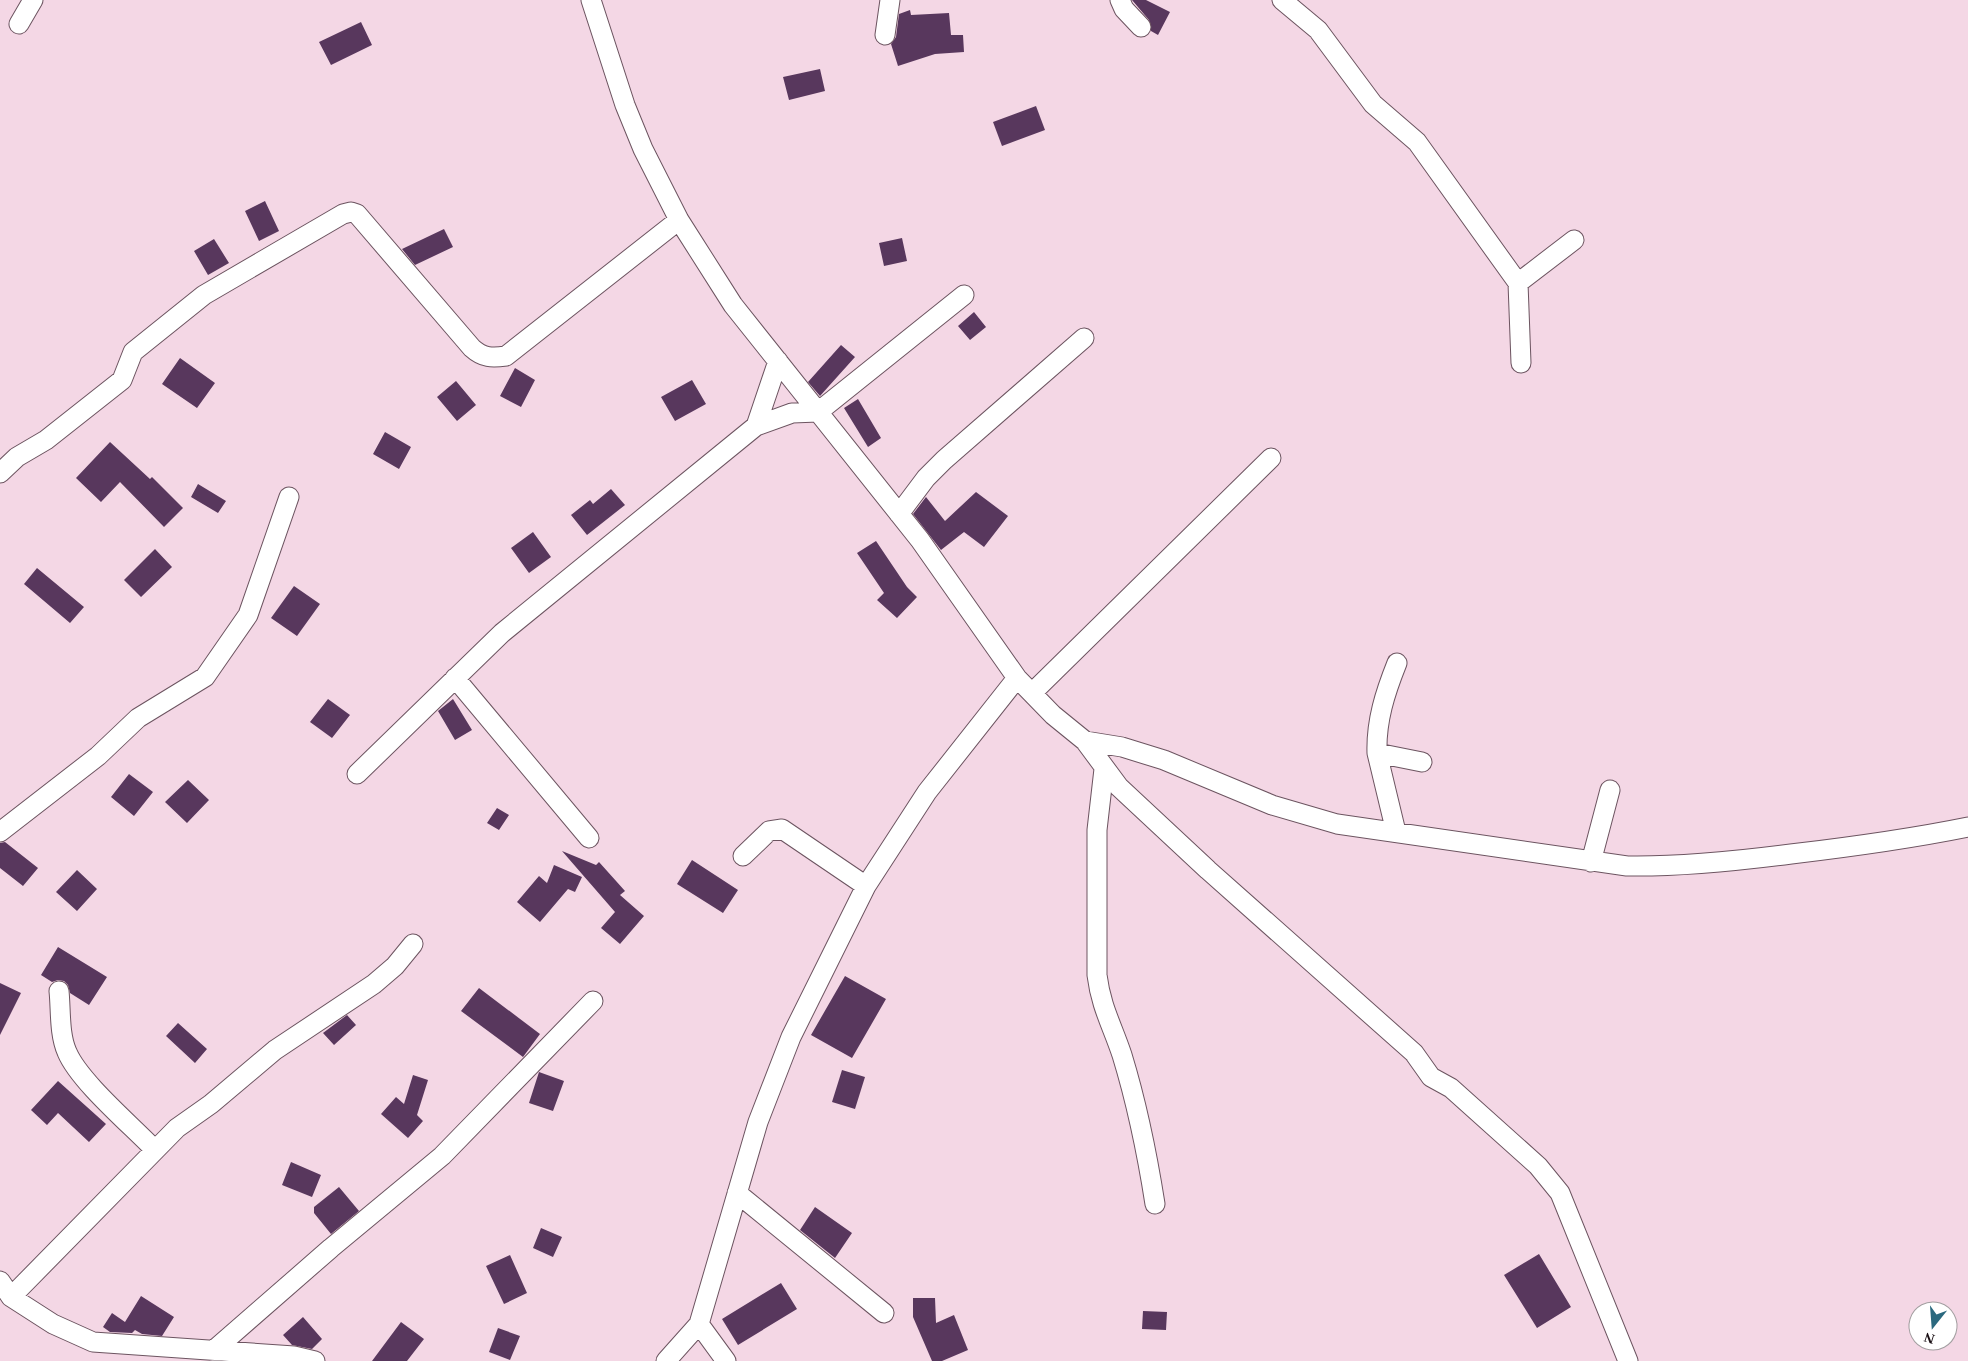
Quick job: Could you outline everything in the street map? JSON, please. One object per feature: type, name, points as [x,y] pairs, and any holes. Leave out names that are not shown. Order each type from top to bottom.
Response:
[{"type":"street","points":[[20,24],[32,0]]},
{"type":"street","points":[[590,0],[625,105],[643,149],[679,220],[734,305],[899,514],[1017,678],[1053,715],[1085,740],[1104,769],[1119,787],[1208,870],[1414,1053],[1431,1077],[1451,1088],[1550,1179],[1569,1211],[1628,1361]]},
{"type":"street","points":[[885,35],[890,0]]},
{"type":"street","points":[[1120,0],[1124,9],[1141,27]]},
{"type":"street","points":[[1282,0],[1318,30],[1373,104],[1417,142],[1518,283],[1521,363]]},
{"type":"street","points":[[0,473],[17,457],[46,440],[122,380],[132,352],[204,295],[343,214],[351,212],[357,214],[472,348],[480,356],[492,358],[506,356],[679,220]]},
{"type":"street","points":[[1518,283],[1574,240]]},
{"type":"street","points":[[357,774],[502,633],[756,426],[792,413],[818,412],[964,295]]},
{"type":"street","points":[[899,514],[926,478],[944,460],[1084,338]]},
{"type":"street","points":[[756,426],[778,361]]},
{"type":"street","points":[[1032,693],[1271,458]]},
{"type":"street","points":[[0,832],[98,756],[138,718],[205,676],[248,615],[289,497]]},
{"type":"street","points":[[1396,832],[1377,753],[1378,724],[1382,706],[1397,663]]},
{"type":"street","points":[[455,678],[589,838]]},
{"type":"street","points":[[666,1361],[699,1324],[758,1122],[791,1037],[866,886],[927,792],[1017,678]]},
{"type":"street","points":[[1085,740],[1122,747],[1156,758],[1272,805],[1337,824],[1628,866],[1664,867],[1746,859],[1901,840],[1968,827]]},
{"type":"street","points":[[1377,753],[1422,762]]},
{"type":"street","points":[[1104,769],[1097,830],[1097,975],[1100,999],[1121,1054],[1145,1139],[1155,1204]]},
{"type":"street","points":[[1591,862],[1610,790]]},
{"type":"street","points":[[742,856],[768,831],[782,829],[866,886]]},
{"type":"street","points":[[12,1297],[177,1128],[211,1104],[275,1050],[374,984],[395,966],[413,944]]},
{"type":"street","points":[[59,991],[62,1033],[66,1051],[77,1070],[154,1150]]},
{"type":"street","points":[[213,1351],[331,1248],[442,1156],[593,1001]]},
{"type":"street","points":[[737,1194],[884,1313]]},
{"type":"street","points":[[0,1281],[12,1297],[53,1324],[92,1342],[294,1356],[315,1361]]},
{"type":"street","points":[[699,1324],[726,1361]]},
{"type":"building","points":[[1132,0],[1146,0],[1170,12],[1158,35],[1151,31],[1149,20]]},
{"type":"building","points":[[910,10],[911,15],[949,13],[951,35],[963,35],[964,52],[935,54],[898,66],[891,44],[896,37],[899,14]]},
{"type":"building","points":[[361,22],[372,45],[331,65],[319,42]]},
{"type":"building","points":[[820,69],[825,91],[789,100],[783,77]]},
{"type":"building","points":[[1036,106],[1045,130],[1002,146],[993,122]]},
{"type":"building","points":[[265,201],[279,231],[259,241],[245,211]]},
{"type":"building","points":[[444,229],[453,247],[415,265],[402,249]]},
{"type":"building","points":[[902,238],[907,261],[884,266],[879,243]]},
{"type":"building","points":[[214,239],[229,263],[208,275],[194,251]]},
{"type":"building","points":[[974,312],[986,327],[970,340],[958,326]]},
{"type":"building","points":[[841,345],[855,357],[820,396],[808,382]]},
{"type":"building","points":[[180,358],[215,383],[197,408],[162,384]]},
{"type":"building","points":[[515,368],[535,380],[521,407],[500,396]]},
{"type":"building","points":[[692,380],[706,404],[675,421],[661,397]]},
{"type":"building","points":[[456,381],[476,405],[457,421],[437,397]]},
{"type":"building","points":[[858,399],[881,438],[868,447],[844,408]]},
{"type":"building","points":[[385,432],[411,447],[399,469],[373,454]]},
{"type":"building","points":[[110,442],[150,479],[152,477],[183,508],[164,527],[120,482],[101,502],[76,478]]},
{"type":"building","points":[[198,484],[226,501],[218,513],[191,497]]},
{"type":"building","points":[[611,489],[625,505],[587,535],[571,515],[590,500],[593,504]]},
{"type":"building","points":[[976,492],[1008,516],[984,547],[964,532],[941,550],[913,514],[926,497],[945,521]]},
{"type":"building","points":[[533,532],[551,557],[529,573],[511,548]]},
{"type":"building","points":[[876,541],[907,587],[917,597],[897,618],[877,600],[884,593],[857,553]]},
{"type":"building","points":[[155,549],[172,567],[141,597],[124,580]]},
{"type":"building","points":[[37,568],[84,607],[70,623],[24,584]]},
{"type":"building","points":[[294,586],[320,604],[297,636],[271,618]]},
{"type":"building","points":[[328,699],[350,715],[332,738],[310,722]]},
{"type":"building","points":[[453,699],[472,730],[455,740],[438,711]]},
{"type":"building","points":[[129,774],[153,792],[134,816],[111,797]]},
{"type":"building","points":[[188,780],[209,800],[187,823],[165,802]]},
{"type":"building","points":[[497,808],[509,815],[499,830],[487,823]]},
{"type":"building","points":[[5,842],[38,868],[23,886],[0,868],[0,843]]},
{"type":"building","points":[[562,851],[596,865],[599,862],[625,891],[620,895],[644,916],[620,944],[601,928],[615,912]]},
{"type":"building","points":[[692,860],[738,890],[723,913],[677,884]]},
{"type":"building","points":[[554,865],[582,877],[575,892],[568,889],[540,922],[517,902],[539,876],[547,883]]},
{"type":"building","points":[[77,870],[97,889],[77,911],[56,892]]},
{"type":"building","points":[[58,947],[107,977],[89,1005],[70,993],[68,985],[64,981],[52,982],[41,975]]},
{"type":"building","points":[[845,976],[886,999],[852,1058],[811,1035]]},
{"type":"building","points":[[0,983],[21,993],[0,1035]]},
{"type":"building","points":[[479,988],[540,1034],[523,1057],[461,1011]]},
{"type":"building","points":[[347,1015],[356,1025],[334,1045],[323,1033]]},
{"type":"building","points":[[178,1023],[207,1049],[195,1063],[166,1036]]},
{"type":"building","points":[[842,1070],[865,1077],[855,1109],[832,1102]]},
{"type":"building","points":[[539,1072],[564,1081],[553,1111],[529,1103]]},
{"type":"building","points":[[413,1075],[428,1080],[417,1115],[423,1121],[408,1138],[381,1114],[396,1097],[404,1104]]},
{"type":"building","points":[[58,1081],[106,1124],[89,1142],[58,1113],[47,1125],[31,1110]]},
{"type":"building","points":[[291,1162],[321,1175],[312,1197],[282,1185]]},
{"type":"building","points":[[339,1187],[359,1211],[331,1234],[314,1213],[314,1207]]},
{"type":"building","points":[[815,1207],[852,1233],[835,1258],[800,1230]]},
{"type":"building","points":[[541,1228],[562,1237],[553,1257],[533,1248]]},
{"type":"building","points":[[1539,1254],[1571,1307],[1537,1328],[1504,1275]]},
{"type":"building","points":[[510,1255],[527,1293],[504,1304],[486,1266]]},
{"type":"building","points":[[781,1283],[797,1309],[738,1345],[722,1319]]},
{"type":"building","points":[[141,1296],[174,1317],[162,1336],[142,1334],[135,1330],[132,1333],[110,1332],[103,1327],[112,1313],[125,1322]]},
{"type":"building","points":[[913,1298],[935,1298],[936,1323],[954,1315],[968,1350],[942,1361],[932,1361],[913,1317]]},
{"type":"building","points":[[1143,1311],[1167,1312],[1166,1330],[1142,1329]]},
{"type":"building","points":[[303,1317],[322,1339],[312,1349],[292,1345],[283,1335]]},
{"type":"building","points":[[401,1322],[424,1339],[407,1361],[372,1361]]},
{"type":"building","points":[[498,1328],[520,1336],[510,1360],[489,1352]]}]
